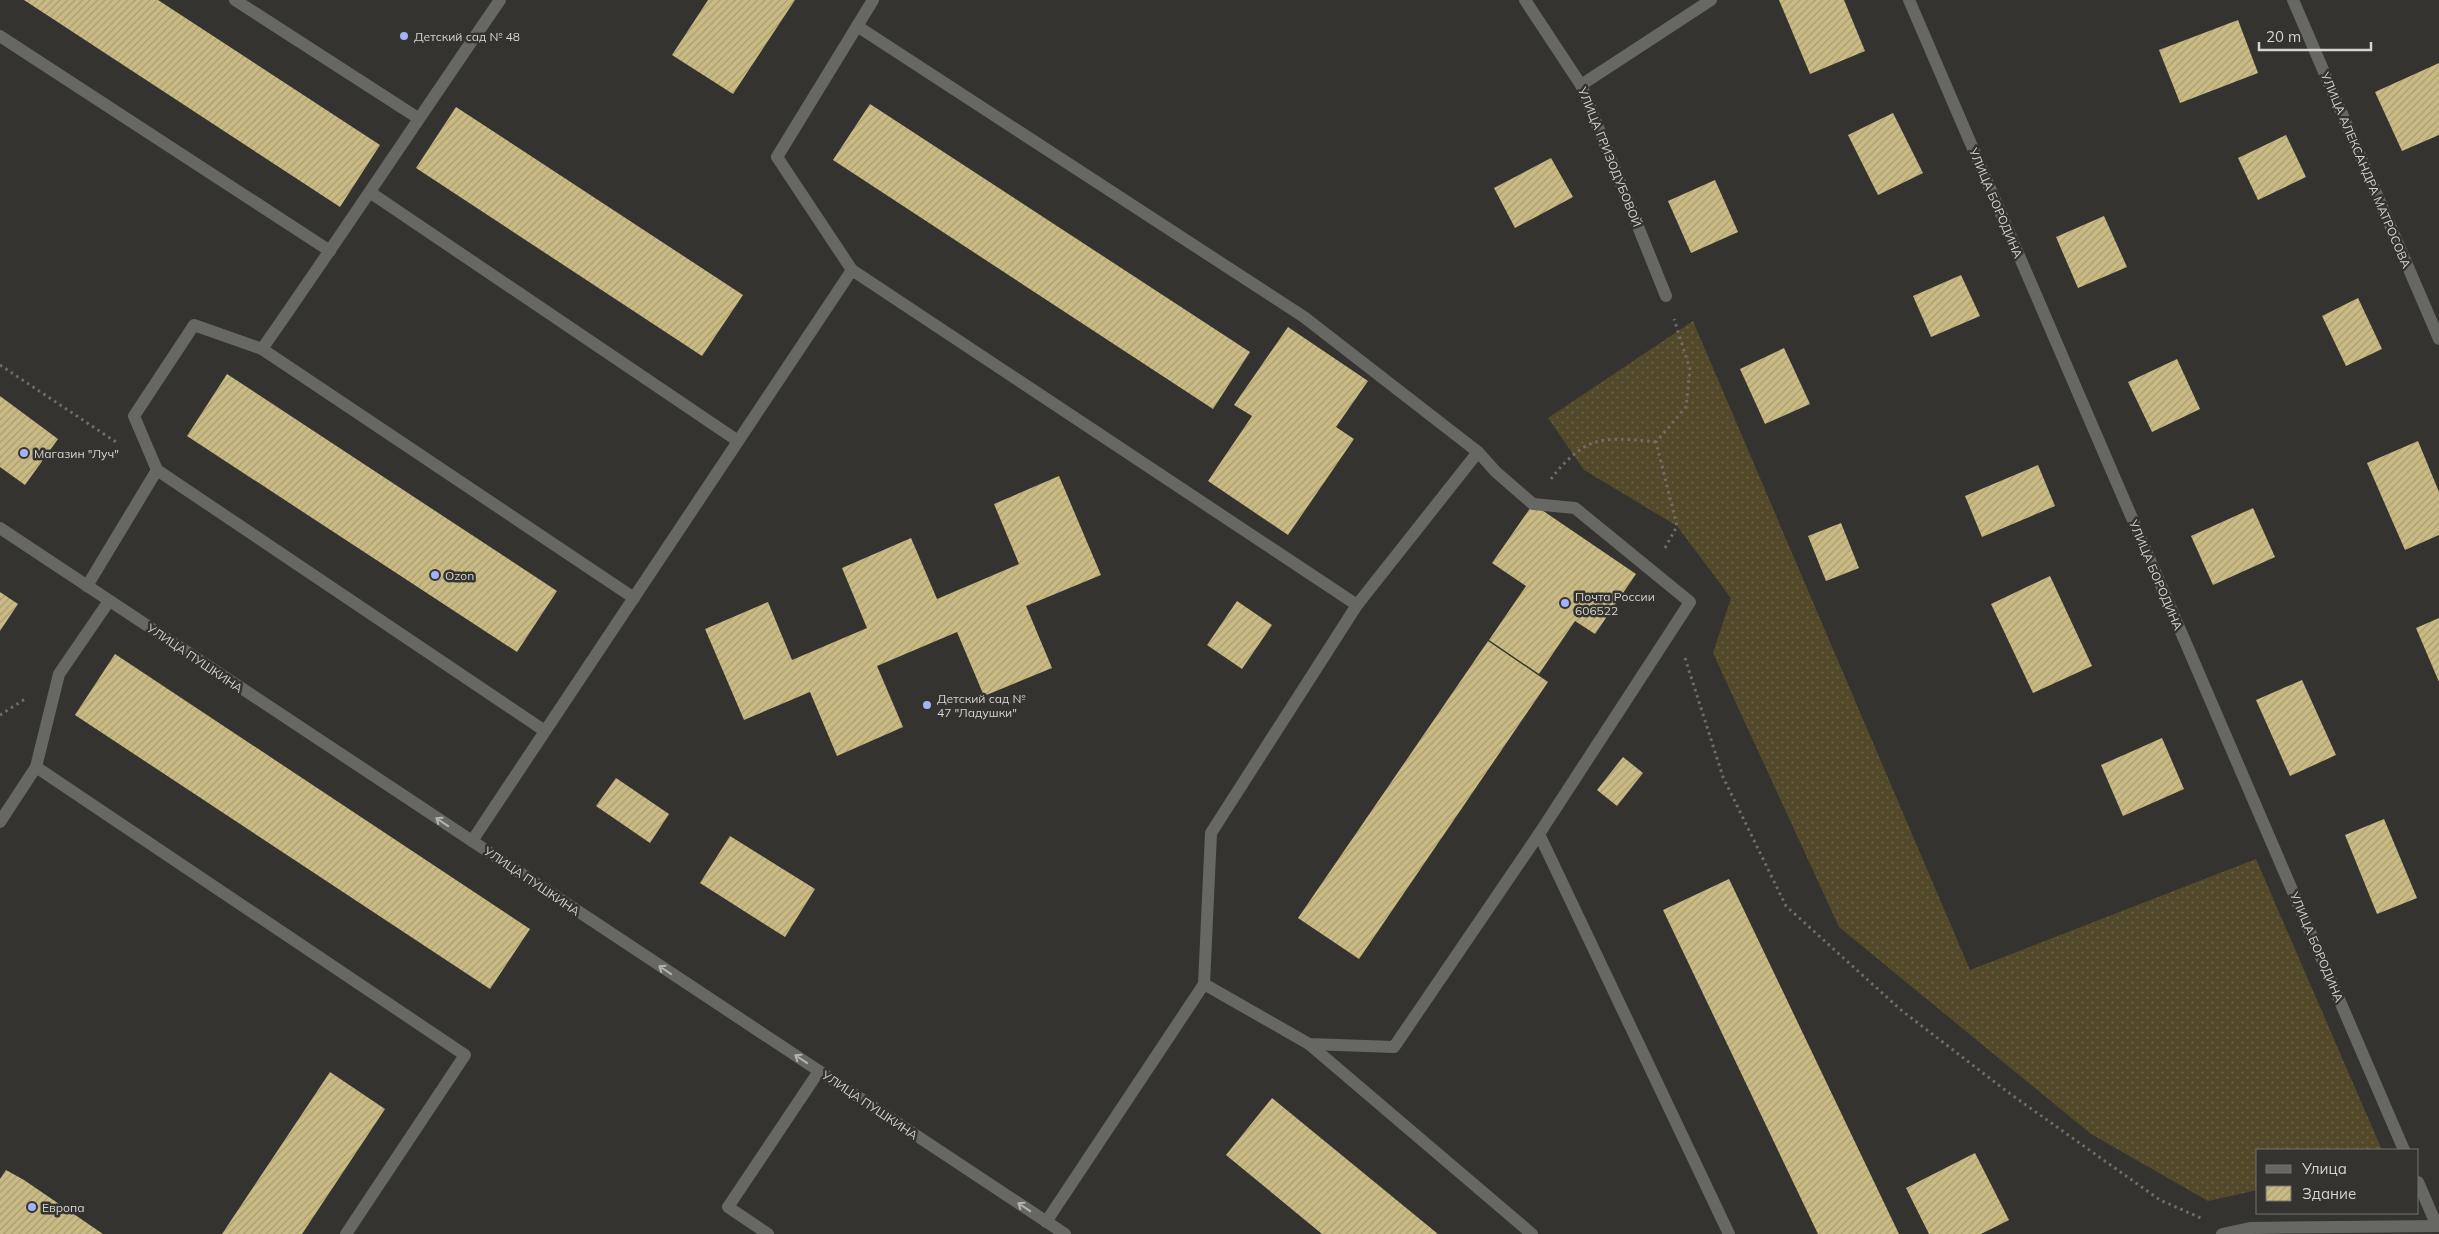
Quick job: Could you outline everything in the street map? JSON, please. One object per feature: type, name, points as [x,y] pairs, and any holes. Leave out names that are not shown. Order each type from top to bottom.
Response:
[{"type":"street","points":[[235,0],[418,118]]},
{"type":"street","points":[[262,349],[371,193],[418,118],[500,0]]},
{"type":"street","points":[[873,0],[777,157],[852,270],[1357,605]]},
{"type":"street","name":"УЛИЦА ГРИЗОДУБОВОЙ","points":[[1525,0],[1581,85],[1666,296]]},
{"type":"street","points":[[1581,85],[1711,0]]},
{"type":"street","name":"УЛИЦА БОРОДИНА","points":[[1909,0],[2404,1149]]},
{"type":"street","name":"УЛИЦА АЛЕКСАНДРА МАТРОСОВА","points":[[2293,0],[2439,339]]},
{"type":"street","points":[[857,26],[1304,317],[1478,452],[1496,472],[1533,504],[1575,508],[1690,602],[1539,834],[1394,1048],[1309,1044]]},
{"type":"street","points":[[0,36],[330,251]]},
{"type":"street","points":[[371,193],[738,441]]},
{"type":"street","points":[[472,841],[852,270]]},
{"type":"street","points":[[545,731],[157,470],[134,416],[194,325],[262,349],[634,598]]},
{"type":"street","points":[[1046,1222],[1204,984],[1211,833],[1357,605],[1478,452]]},
{"type":"street","points":[[87,586],[157,470]]},
{"type":"street","name":"УЛИЦА ПУШКИНА","points":[[0,528],[1064,1234]]},
{"type":"street","points":[[0,822],[36,767],[59,674],[109,601]]},
{"type":"street","points":[[36,767],[465,1055],[346,1234]]},
{"type":"street","points":[[1539,834],[1729,1234]]},
{"type":"street","points":[[1204,984],[1309,1044],[1532,1234]]},
{"type":"street","points":[[768,1234],[728,1207],[819,1071]]},
{"type":"street","points":[[2222,1234],[2250,1228],[2438,1226],[2419,1184]]},
{"type":"path","points":[[1656,442],[1686,406],[1690,369],[1666,296]]},
{"type":"path","points":[[0,365],[157,470]]},
{"type":"path","points":[[1533,504],[1561,464],[1595,442],[1633,440],[1656,442]]},
{"type":"path","points":[[1652,570],[1677,526],[1656,442]]},
{"type":"path","points":[[1675,626],[1723,777],[1786,906],[1901,1010],[2009,1093],[2096,1156],[2160,1200],[2198,1217],[2238,1230]]},
{"type":"shaded area","points":[[1693,321],[1970,970],[2256,859],[2382,1149],[2256,1149],[2256,1190],[2208,1201],[2091,1134],[1839,927],[1713,653],[1731,598],[1677,526],[1584,470],[1548,418]]},
{"type":"building","points":[[24,0],[158,0],[380,145],[340,207]]},
{"type":"building","points":[[708,0],[795,0],[733,94],[672,55]]},
{"type":"building","points":[[1779,0],[1844,0],[1865,51],[1810,74]]},
{"type":"building","points":[[2238,20],[2258,73],[2180,103],[2159,50]]},
{"type":"building","points":[[2439,63],[2439,135],[2402,151],[2375,92]]},
{"type":"building","points":[[870,104],[1250,352],[1213,409],[833,160]]},
{"type":"building","points":[[456,107],[743,295],[702,356],[416,168]]},
{"type":"building","points":[[1893,113],[1923,173],[1878,195],[1848,135]]},
{"type":"building","points":[[2286,135],[2306,177],[2258,200],[2238,158]]},
{"type":"building","points":[[1551,158],[1573,197],[1515,228],[1494,188]]},
{"type":"building","points":[[1715,180],[1738,232],[1691,253],[1668,201]]},
{"type":"building","points":[[2104,216],[2127,267],[2078,288],[2056,237]]},
{"type":"building","points":[[1961,275],[1980,316],[1931,337],[1913,296]]},
{"type":"building","points":[[2358,298],[2382,349],[2346,366],[2322,316]]},
{"type":"building","points":[[1288,327],[1368,381],[1336,427],[1354,439],[1288,535],[1208,481],[1252,416],[1234,405]]},
{"type":"building","points":[[1784,348],[1810,404],[1765,424],[1740,369]]},
{"type":"building","points":[[2177,359],[2200,409],[2152,432],[2128,382]]},
{"type":"building","points":[[227,374],[557,591],[517,652],[187,436]]},
{"type":"building","name":"Магазин \"Луч\"","points":[[0,396],[58,439],[25,485],[0,467]]},
{"type":"building","points":[[2418,441],[2439,492],[2439,535],[2405,550],[2367,463]]},
{"type":"building","points":[[2038,465],[2055,506],[1982,537],[1965,496]]},
{"type":"building","points":[[1059,476],[1101,575],[1026,606],[1052,668],[984,696],[957,632],[877,666],[903,727],[837,756],[810,692],[744,720],[705,629],[768,602],[792,660],[867,628],[842,568],[911,538],[937,599],[1019,564],[994,504]]},
{"type":"building","name":"Почта России 606522","points":[[1533,504],[1636,574],[1595,634],[1575,621],[1539,674],[1489,640],[1526,586],[1492,563]]},
{"type":"building","points":[[2253,508],[2275,557],[2213,585],[2191,536]]},
{"type":"building","points":[[1841,523],[1859,568],[1826,581],[1808,536]]},
{"type":"building","points":[[2050,576],[2092,666],[2033,693],[1991,604]]},
{"type":"building","points":[[0,592],[18,604],[0,631]]},
{"type":"building","points":[[1237,601],[1272,625],[1242,669],[1207,645]]},
{"type":"building","points":[[2439,618],[2439,682],[2416,628]]},
{"type":"building","points":[[1488,641],[1548,682],[1359,959],[1298,918]]},
{"type":"building","points":[[115,654],[530,929],[490,989],[75,715]]},
{"type":"building","points":[[2302,680],[2336,755],[2290,776],[2256,700]]},
{"type":"building","points":[[2162,738],[2184,789],[2123,816],[2101,765]]},
{"type":"building","points":[[1623,757],[1643,773],[1617,806],[1597,790]]},
{"type":"building","points":[[616,778],[669,814],[650,843],[596,806]]},
{"type":"building","points":[[2384,819],[2417,898],[2377,914],[2345,835]]},
{"type":"building","points":[[730,836],[815,889],[785,937],[700,883]]},
{"type":"building","points":[[1729,879],[1899,1234],[1818,1234],[1663,910]]},
{"type":"building","points":[[330,1072],[385,1109],[302,1234],[222,1234]]},
{"type":"building","points":[[1272,1098],[1438,1234],[1322,1234],[1226,1155]]},
{"type":"building","points":[[1975,1153],[2009,1220],[1981,1234],[1929,1234],[1906,1188]]},
{"type":"building","name":"Европа","points":[[6,1170],[24,1180],[103,1234],[0,1234],[0,1179]]},
{"type":"place","name":"Детский сад № 48","points":[[404,36]]},
{"type":"place","name":"Магазин \"Луч\"","points":[[24,453]]},
{"type":"place","name":"Ozon","points":[[435,575]]},
{"type":"place","name":"Почта России 606522","points":[[1565,603]]},
{"type":"place","name":"Детский сад № 47 \"Ладушки\"","points":[[927,705]]},
{"type":"place","name":"Европа","points":[[32,1207]]}]
